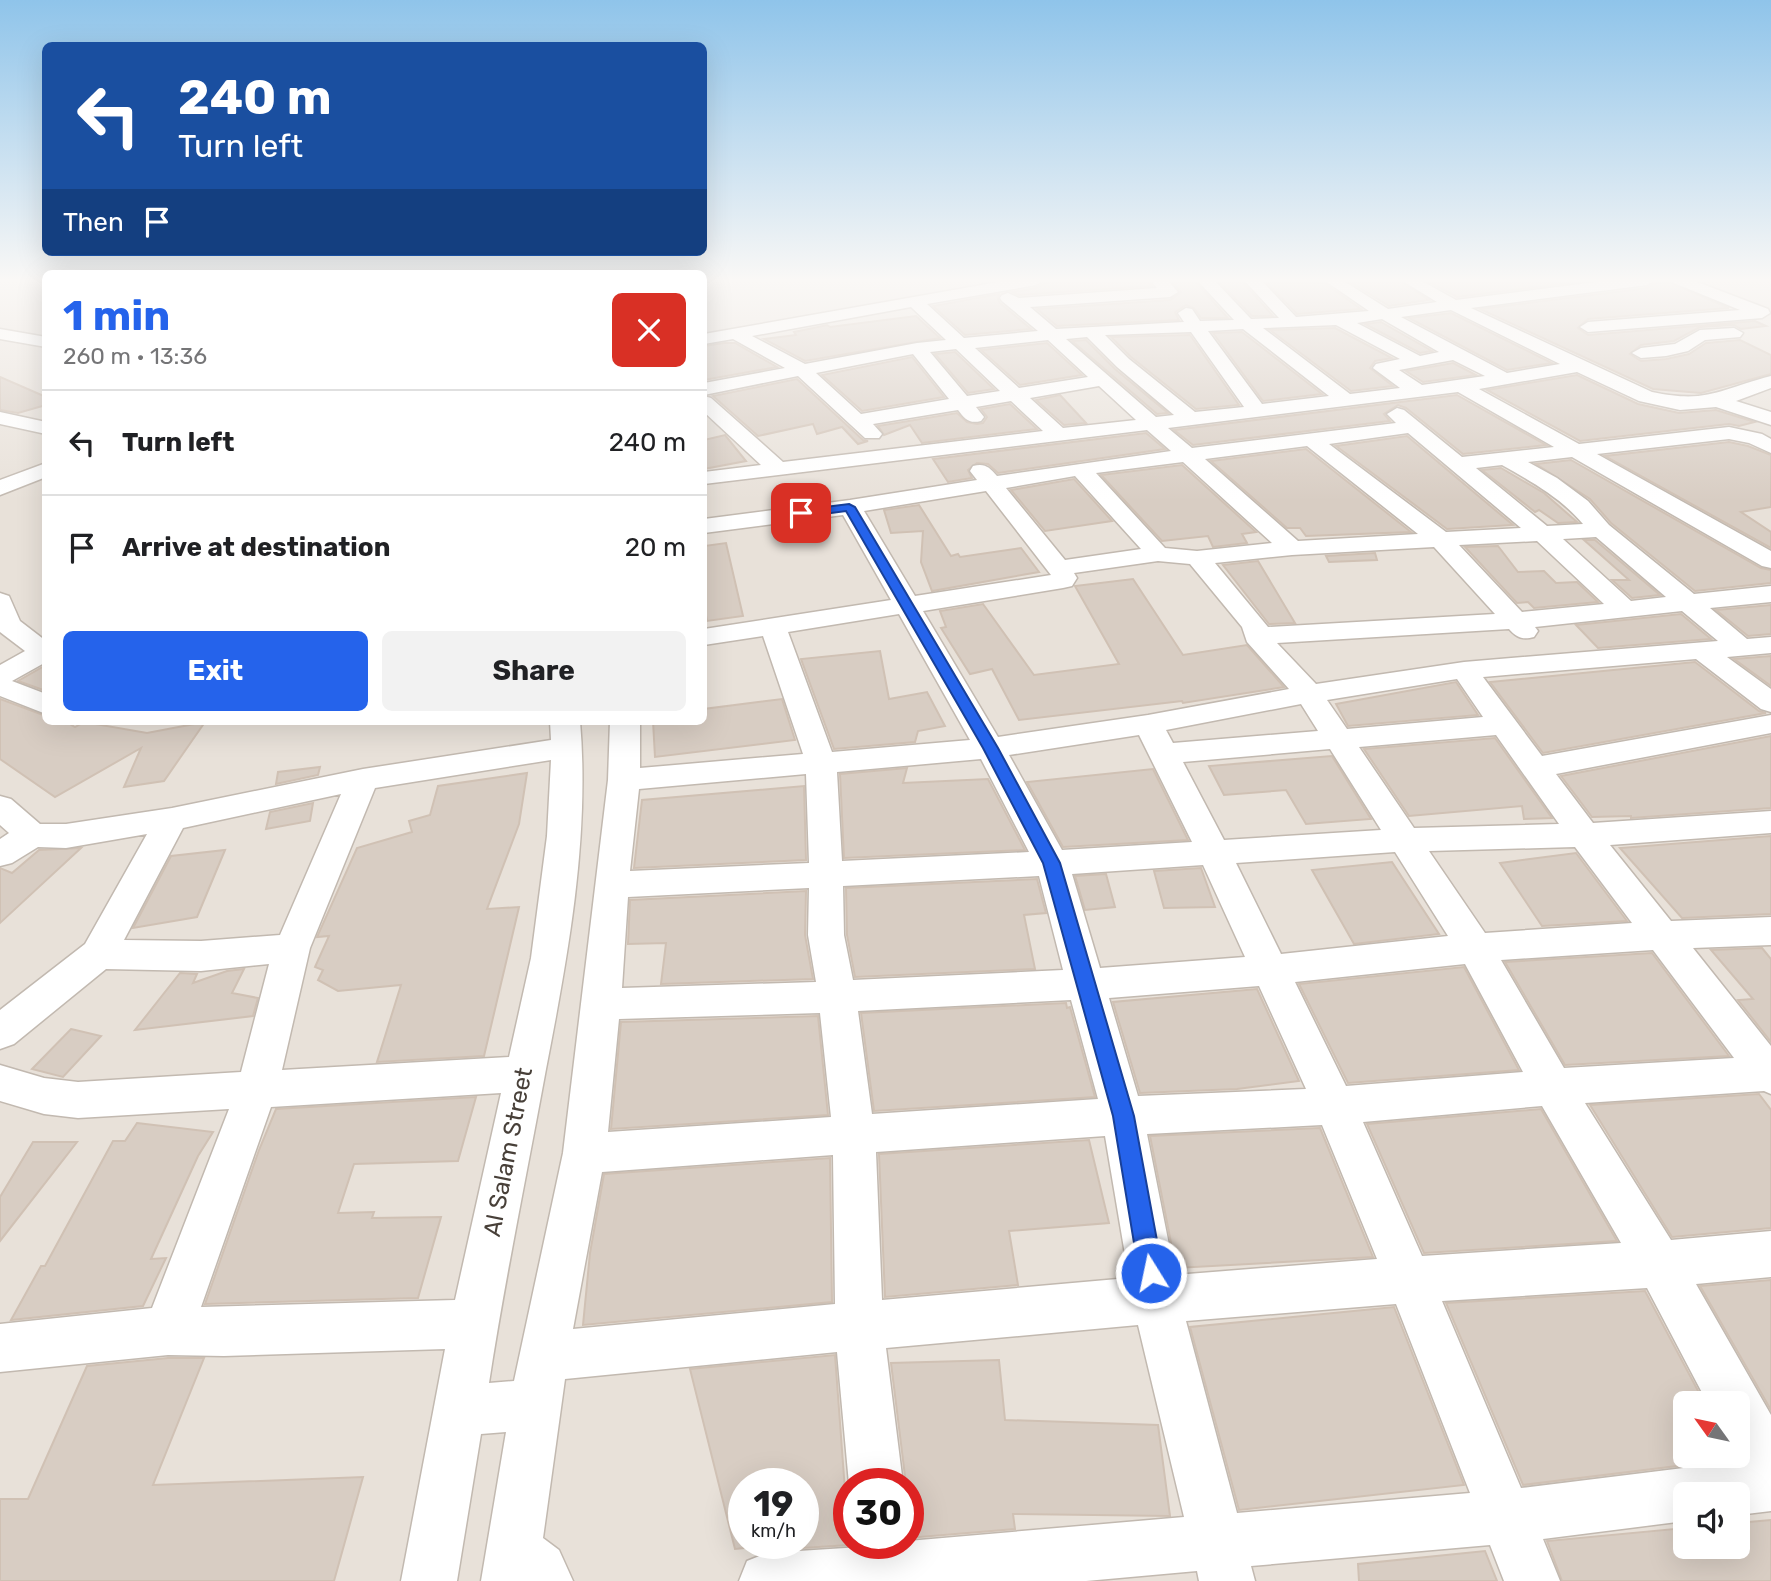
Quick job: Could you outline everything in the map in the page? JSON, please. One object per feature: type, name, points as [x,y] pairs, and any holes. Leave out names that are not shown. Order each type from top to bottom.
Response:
[{"type":"street","points":[[773,354],[801,369],[859,420],[893,455]]},
{"type":"street","points":[[707,388],[801,369],[838,354]]},
{"type":"street","points":[[923,354],[993,444]]},
{"type":"street","points":[[974,354],[1059,435]]},
{"type":"street","points":[[1075,354],[1292,548]]},
{"type":"street","points":[[1114,354],[1191,419]]},
{"type":"street","points":[[1215,354],[1256,411]]},
{"type":"street","points":[[1286,354],[1345,399]]},
{"type":"street","points":[[1405,354],[1417,360]]},
{"type":"street","points":[[1548,354],[1660,401],[1680,404],[1717,401],[1771,382]]},
{"type":"street","points":[[1418,391],[1382,368],[1454,355],[1503,379]]},
{"type":"street","points":[[707,478],[1461,386],[1574,367]]},
{"type":"street","points":[[859,420],[1102,380]]},
{"type":"street","points":[[1461,386],[1578,449],[1639,488],[1771,561]]},
{"type":"street","points":[[1376,396],[1544,535],[1627,611]]},
{"type":"street","points":[[1717,401],[1771,419]]},
{"type":"street","points":[[707,405],[778,469]]},
{"type":"street","points":[[0,418],[42,427]]},
{"type":"street","points":[[707,526],[849,507],[1080,470],[1412,427]]},
{"type":"street","points":[[1459,464],[1729,433],[1755,438],[1771,447]]},
{"type":"street","points":[[1310,439],[1439,538],[1555,662]]},
{"type":"street","points":[[707,636],[1059,583],[1065,578],[1059,568],[963,447]]},
{"type":"street","points":[[1508,460],[1580,506],[1601,530],[1742,648]]},
{"type":"street","points":[[1080,470],[1158,554]]},
{"type":"street","points":[[0,488],[42,471]]},
{"type":"street","points":[[849,507],[990,748],[1052,863],[1123,1116],[1156,1299],[1222,1562]]},
{"type":"street","points":[[1059,568],[1158,554],[1197,558],[1292,548],[1601,530]]},
{"type":"street","points":[[1197,558],[1255,626],[1256,636],[1309,694],[1475,948],[1553,1087],[1660,1265],[1729,1391]]},
{"type":"street","points":[[1256,636],[1515,621],[1771,594]]},
{"type":"street","points":[[0,601],[8,625],[42,650]]},
{"type":"street","points":[[772,625],[821,762],[826,875],[825,935],[837,997],[854,1134],[859,1324],[874,1468]]},
{"type":"street","points":[[1156,739],[1309,694],[1464,670],[1771,645]]},
{"type":"street","points":[[1702,651],[1771,703]]},
{"type":"street","points":[[0,676],[42,652]]},
{"type":"street","points":[[1464,670],[1584,835],[1770,1074]]},
{"type":"street","points":[[0,686],[42,703]]},
{"type":"street","points":[[624,780],[990,748],[1156,739],[1339,737],[1503,724]]},
{"type":"street","points":[[1535,767],[1771,724]]},
{"type":"street","points":[[522,1570],[535,1405],[542,1357],[584,1153],[603,1004],[611,885],[624,780],[625,725]]},
{"type":"street","points":[[0,854],[32,835],[66,836],[172,819],[566,734]]},
{"type":"street","name":"Al Salam Street","points":[[429,1581],[474,1324],[523,1074],[549,958],[558,893],[566,734]]},
{"type":"street","points":[[1156,739],[1213,851],[1335,1106],[1450,1376],[1532,1581]]},
{"type":"street","points":[[168,1331],[257,1089],[292,948],[363,779]]},
{"type":"street","points":[[0,807],[32,835]]},
{"type":"street","points":[[0,1032],[98,954],[172,819]]},
{"type":"street","points":[[611,885],[1052,863],[1404,840],[1584,835],[1771,822]]},
{"type":"street","points":[[603,1004],[837,997],[1085,985],[1268,970],[1475,948],[1659,934],[1771,931]]},
{"type":"street","points":[[98,954],[201,956],[292,948]]},
{"type":"street","points":[[0,1083],[44,1096],[78,1100],[523,1074]]},
{"type":"street","points":[[584,1153],[1123,1116],[1335,1106],[1553,1087],[1770,1074]]},
{"type":"street","points":[[542,1357],[859,1324],[1156,1299],[1660,1265],[1771,1254]]},
{"type":"street","points":[[0,1348],[168,1331],[474,1324]]},
{"type":"street","points":[[459,1410],[535,1405]]},
{"type":"street","points":[[1750,1429],[1771,1467]]},
{"type":"street","points":[[768,1581],[885,1565],[1222,1562],[1505,1517],[1771,1483]]},
{"type":"shaded area","points":[[0,354],[42,354],[42,725],[707,725],[707,354],[1771,354],[1771,1581],[0,1581]]},
{"type":"building","points":[[707,354],[754,354],[777,367],[707,379]]},
{"type":"building","points":[[792,354],[847,354],[805,361]]},
{"type":"building","points":[[935,354],[957,354],[994,389],[968,393]]},
{"type":"building","points":[[985,354],[1059,354],[1082,375],[1020,385]]},
{"type":"building","points":[[1087,354],[1100,354],[1168,413],[1157,414]]},
{"type":"building","points":[[1128,354],[1203,354],[1239,405],[1196,409]]},
{"type":"building","points":[[1228,354],[1270,354],[1322,394],[1263,401]]},
{"type":"building","points":[[1302,354],[1384,354],[1392,358],[1375,361],[1370,368],[1393,386],[1351,391]]},
{"type":"building","points":[[1476,354],[1533,354],[1552,363],[1507,370]]},
{"type":"building","points":[[1577,354],[1630,354],[1641,361],[1689,354],[1771,355],[1771,374],[1701,393],[1653,389]]},
{"type":"building","points":[[912,357],[944,397],[862,411],[822,375]]},
{"type":"building","points":[[1453,363],[1476,375],[1423,382],[1406,371]]},
{"type":"building","points":[[1577,375],[1638,404],[1679,413],[1716,410],[1755,422],[1739,426],[1729,424],[1580,441],[1487,390]]},
{"type":"building","points":[[0,377],[42,395],[42,406],[18,413],[0,410]]},
{"type":"building","points":[[797,379],[863,440],[868,441],[858,444],[842,427],[817,434],[813,424],[758,436],[713,396]]},
{"type":"building","points":[[1060,395],[1086,423],[1064,425],[1036,400]]},
{"type":"building","points":[[1457,395],[1546,445],[1463,454],[1406,408],[1398,405],[1384,414],[1390,421],[1193,445],[1174,430]]},
{"type":"building","points":[[1010,404],[1037,429],[922,443],[910,425],[884,435],[878,426],[957,413],[967,422],[983,423],[987,417],[981,409]]},
{"type":"building","points":[[1146,433],[1165,449],[998,473],[988,464],[977,463],[968,470],[972,478],[948,482],[933,459]]},
{"type":"building","points":[[725,435],[746,461],[707,468],[707,439]]},
{"type":"building","points":[[1407,436],[1513,525],[1447,529],[1336,446]]},
{"type":"building","points":[[1729,442],[1771,455],[1771,507],[1741,512],[1771,532],[1771,548],[1605,456]]},
{"type":"building","points":[[1306,449],[1411,532],[1306,536],[1300,528],[1287,528],[1211,461]]},
{"type":"building","points":[[1571,460],[1761,568],[1771,570],[1771,583],[1695,591],[1611,523],[1590,499],[1536,464]]},
{"type":"building","points":[[1182,465],[1256,532],[1242,534],[1247,543],[1213,547],[1208,536],[1162,541],[1101,475]]},
{"type":"building","points":[[1501,468],[1544,493],[1577,522],[1558,523],[1539,510],[1535,512],[1482,470]]},
{"type":"building","points":[[1074,479],[1112,521],[1045,531],[1011,490]]},
{"type":"building","points":[[919,505],[951,556],[1021,548],[1039,572],[932,591],[921,562],[923,531],[891,533],[884,510]]},
{"type":"building","points":[[1584,540],[1595,540],[1660,595],[1632,598],[1612,580],[1629,580]]},
{"type":"building","points":[[726,543],[743,616],[707,621],[707,546]]},
{"type":"building","points":[[1498,546],[1518,572],[1544,571],[1556,583],[1577,582],[1598,602],[1534,608],[1528,602],[1517,603],[1465,547]]},
{"type":"building","points":[[1375,553],[1377,560],[1329,562],[1326,556]]},
{"type":"building","points":[[1258,561],[1295,623],[1269,624],[1223,565]]},
{"type":"building","points":[[1133,579],[1183,655],[1247,645],[1284,687],[1183,703],[1019,720],[992,669],[970,674],[941,628],[946,627],[940,611],[983,604],[1034,675],[1119,664],[1075,586]]},
{"type":"building","points":[[1771,605],[1771,634],[1748,636],[1716,610]]},
{"type":"building","points":[[1681,614],[1711,639],[1598,648],[1576,625]]},
{"type":"building","points":[[880,651],[889,699],[927,692],[945,726],[918,731],[915,742],[834,749],[801,659]]},
{"type":"building","points":[[1771,656],[1771,686],[1734,659]]},
{"type":"building","points":[[1695,662],[1759,711],[1766,713],[1543,753],[1490,682]]},
{"type":"building","points":[[42,667],[42,690],[18,681]]},
{"type":"building","points":[[1456,682],[1478,715],[1348,726],[1336,704]]},
{"type":"building","points":[[0,699],[42,715],[42,725],[101,725],[147,733],[203,725],[164,781],[124,787],[141,748],[55,797],[0,759]]},
{"type":"building","points":[[782,699],[795,740],[655,757],[653,725],[707,725],[707,709]]},
{"type":"building","points":[[1771,736],[1771,808],[1631,818],[1592,817],[1561,776]]},
{"type":"building","points":[[1495,738],[1552,818],[1524,819],[1522,806],[1409,816],[1364,749]]},
{"type":"building","points":[[1332,756],[1371,819],[1306,824],[1286,790],[1224,795],[1209,766]]},
{"type":"building","points":[[320,767],[318,775],[276,784],[278,772]]},
{"type":"building","points":[[907,768],[903,783],[988,779],[1025,850],[844,858],[840,774]]},
{"type":"building","points":[[1153,769],[1188,840],[1063,847],[1027,782]]},
{"type":"building","points":[[527,773],[519,824],[487,909],[519,907],[484,1056],[377,1062],[401,985],[338,991],[318,980],[323,970],[315,967],[329,936],[317,937],[357,848],[412,832],[409,821],[430,815],[438,786]]},
{"type":"building","points":[[804,786],[806,860],[634,868],[642,800]]},
{"type":"building","points":[[313,803],[310,821],[266,829],[270,812]]},
{"type":"building","points":[[1771,836],[1771,914],[1682,918],[1620,848]]},
{"type":"building","points":[[81,848],[0,923],[0,868],[12,873],[39,850]]},
{"type":"building","points":[[225,850],[197,917],[133,928],[171,856]]},
{"type":"building","points":[[1576,853],[1627,921],[1542,926],[1500,863]]},
{"type":"building","points":[[1392,862],[1439,934],[1354,944],[1312,870]]},
{"type":"building","points":[[1201,868],[1215,907],[1164,908],[1154,871]]},
{"type":"building","points":[[1106,874],[1115,907],[1085,910],[1075,876]]},
{"type":"building","points":[[1037,879],[1046,913],[1024,915],[1035,969],[855,977],[847,935],[846,888]]},
{"type":"building","points":[[806,891],[805,935],[813,979],[661,984],[666,943],[628,944],[630,900]]},
{"type":"building","points":[[1762,948],[1771,959],[1771,1042],[1738,1000],[1753,999],[1711,950]]},
{"type":"building","points":[[1652,953],[1729,1056],[1565,1065],[1505,962]]},
{"type":"building","points":[[1464,967],[1519,1070],[1348,1083],[1299,984]]},
{"type":"building","points":[[244,969],[232,993],[258,998],[253,1016],[135,1030],[180,973],[197,974],[193,983],[227,971]]},
{"type":"building","points":[[1257,989],[1299,1081],[1237,1089],[1140,1093],[1113,1002]]},
{"type":"building","points":[[1066,1003],[1067,1008],[1070,1007],[1095,1097],[874,1111],[861,1013]]},
{"type":"building","points":[[818,1016],[828,1115],[611,1129],[621,1022]]},
{"type":"building","points":[[71,1029],[101,1036],[63,1077],[32,1069]]},
{"type":"building","points":[[1759,1094],[1771,1110],[1771,1228],[1672,1237],[1590,1105]]},
{"type":"building","points":[[476,1097],[458,1161],[354,1164],[338,1213],[374,1212],[372,1218],[441,1217],[418,1298],[205,1304],[276,1109]]},
{"type":"building","points":[[1541,1109],[1617,1241],[1424,1253],[1367,1124]]},
{"type":"building","points":[[137,1123],[213,1132],[198,1156],[151,1259],[166,1258],[143,1306],[11,1320],[41,1266],[45,1266],[113,1141],[125,1141]]},
{"type":"building","points":[[1320,1128],[1373,1257],[1176,1268],[1150,1136]]},
{"type":"building","points":[[1089,1140],[1109,1223],[1009,1231],[1018,1285],[885,1297],[879,1154]]},
{"type":"building","points":[[33,1142],[77,1142],[0,1241],[0,1197]]},
{"type":"building","points":[[830,1158],[832,1302],[583,1325],[590,1253],[604,1174]]},
{"type":"building","points":[[1771,1280],[1771,1410],[1700,1286]]},
{"type":"building","points":[[1645,1291],[1698,1391],[1673,1391],[1673,1466],[1523,1485],[1446,1303]]},
{"type":"building","points":[[1394,1307],[1464,1485],[1239,1510],[1190,1327]]},
{"type":"building","points":[[835,1355],[843,1468],[833,1468],[833,1546],[819,1547],[819,1468],[728,1468],[728,1521],[690,1369]]},
{"type":"building","points":[[168,1358],[204,1358],[153,1485],[363,1477],[334,1581],[0,1581],[0,1499],[28,1499],[87,1366]]},
{"type":"building","points":[[999,1360],[1005,1420],[1158,1425],[1170,1516],[1013,1514],[1015,1529],[924,1537],[924,1468],[904,1468],[891,1363]]},
{"type":"building","points":[[1771,1520],[1771,1581],[1562,1581],[1547,1541],[1673,1529],[1673,1559],[1750,1559],[1750,1522]]},
{"type":"building","points":[[1485,1551],[1497,1581],[1359,1581],[1358,1564]]},
{"type":"route","points":[[801,513],[849,507],[990,748],[1052,863],[1063,912],[1123,1116],[1151,1273]]}]
